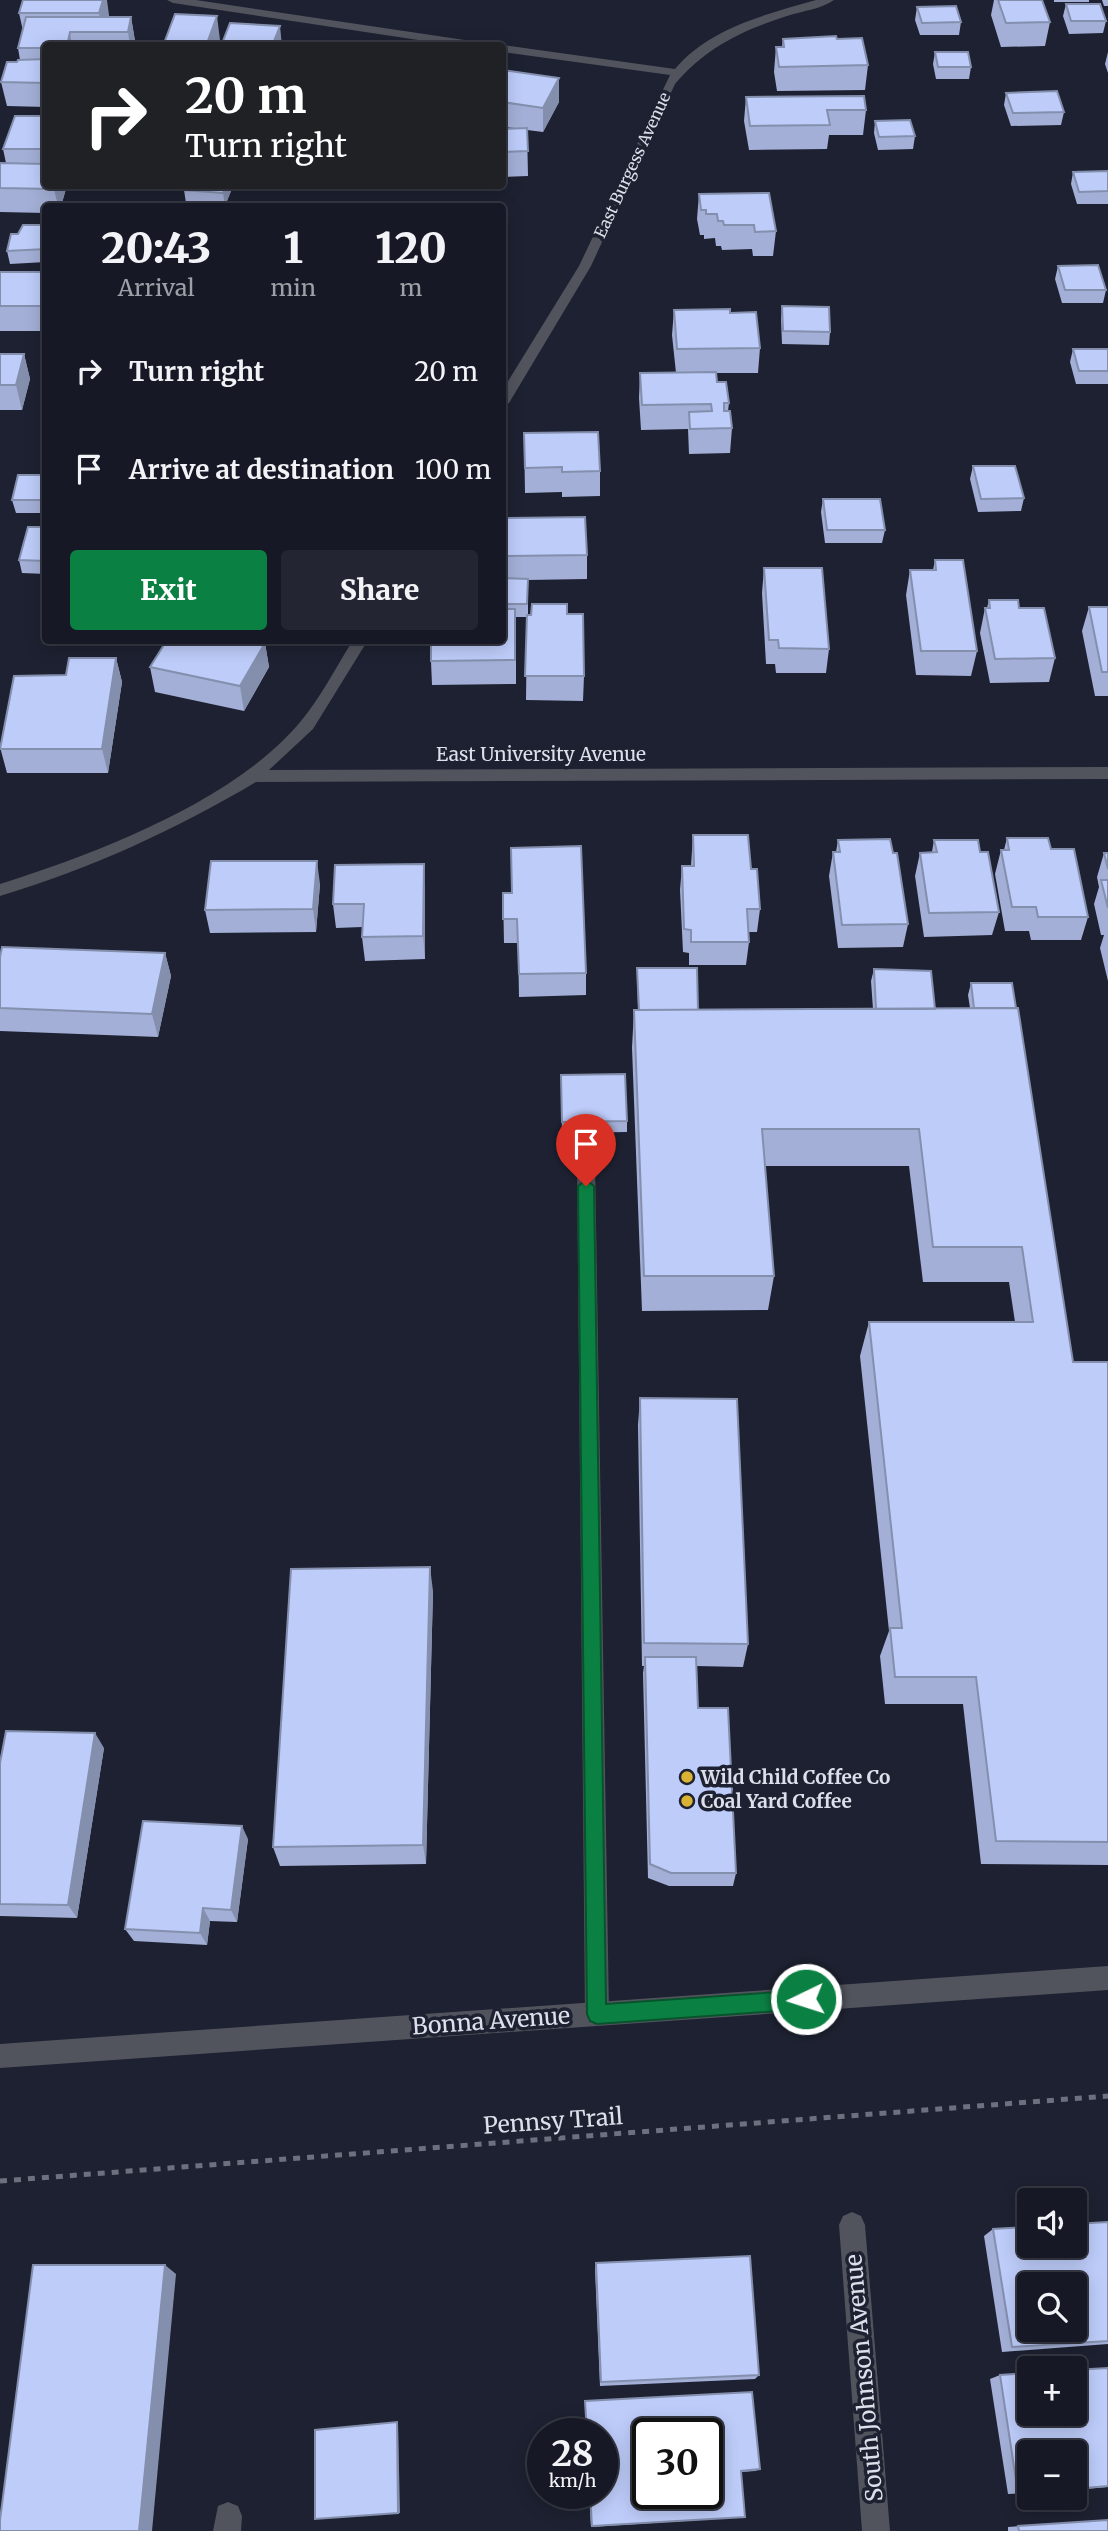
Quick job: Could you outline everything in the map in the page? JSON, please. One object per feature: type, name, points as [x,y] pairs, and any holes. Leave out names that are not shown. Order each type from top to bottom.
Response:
[{"type":"street","points":[[173,0],[458,42]]},
{"type":"street","name":"East Burgess Avenue","points":[[506,396],[584,266],[670,83],[678,73],[699,52],[717,40],[772,17],[828,0]]},
{"type":"street","points":[[506,49],[678,73]]},
{"type":"street","points":[[253,776],[307,725],[358,644]]},
{"type":"street","name":"East University Avenue","points":[[0,890],[70,866],[148,833],[253,776],[1108,773]]},
{"type":"street","points":[[586,1161],[597,2014]]},
{"type":"street","name":"Bonna Avenue","points":[[0,2056],[1108,1978]]},
{"type":"street","name":"South Johnson Avenue","points":[[852,2225],[876,2531]]},
{"type":"path","name":"Pennsy Trail","points":[[0,2181],[1108,2096]]},
{"type":"building","points":[[23,0],[103,0],[99,13],[19,13]]},
{"type":"building","points":[[998,0],[1042,0],[1050,22],[1006,23]]},
{"type":"building","points":[[1066,4],[1100,4],[1106,21],[1071,21]]},
{"type":"building","points":[[956,6],[961,22],[922,23],[917,7]]},
{"type":"building","points":[[175,14],[217,16],[207,42],[164,42]]},
{"type":"building","points":[[26,17],[131,17],[128,32],[70,32],[68,42],[42,42],[42,48],[18,48]]},
{"type":"building","points":[[230,23],[280,26],[274,42],[223,42]]},
{"type":"building","points":[[836,36],[837,39],[862,38],[868,65],[779,67],[776,47],[784,47],[783,39]]},
{"type":"building","points":[[935,52],[968,52],[971,67],[938,67]]},
{"type":"building","points":[[42,59],[42,83],[1,82],[7,62]]},
{"type":"building","points":[[506,71],[559,78],[543,108],[506,103]]},
{"type":"building","points":[[1057,91],[1064,112],[1013,113],[1006,93]]},
{"type":"building","points":[[864,96],[866,110],[827,110],[830,125],[750,126],[746,97]]},
{"type":"building","points":[[15,116],[42,116],[42,149],[3,149]]},
{"type":"building","points":[[910,120],[915,136],[879,137],[875,121]]},
{"type":"building","points":[[527,128],[528,151],[506,152],[506,129]]},
{"type":"building","points":[[0,163],[42,164],[42,189],[0,188]]},
{"type":"building","points":[[1108,171],[1108,191],[1079,192],[1073,172]]},
{"type":"building","points":[[184,189],[225,189],[223,193]]},
{"type":"building","points":[[769,193],[776,231],[755,232],[754,225],[724,225],[723,221],[718,221],[717,214],[706,214],[706,210],[701,210],[699,194]]},
{"type":"building","points":[[23,225],[42,225],[42,249],[7,251],[11,234],[18,234]]},
{"type":"building","points":[[1098,265],[1106,290],[1065,290],[1058,266]]},
{"type":"building","points":[[0,272],[42,272],[42,306],[0,306]]},
{"type":"building","points":[[782,306],[829,307],[830,332],[783,331]]},
{"type":"building","points":[[730,309],[730,313],[756,312],[760,348],[677,349],[674,310]]},
{"type":"building","points":[[1073,349],[1108,349],[1108,371],[1079,371]]},
{"type":"building","points":[[0,354],[24,354],[16,385],[0,385]]},
{"type":"building","points":[[716,372],[717,382],[726,382],[729,403],[724,403],[724,411],[730,411],[732,428],[690,429],[689,412],[712,411],[711,404],[642,405],[640,373]]},
{"type":"building","points":[[598,432],[600,471],[562,472],[562,467],[525,468],[524,433]]},
{"type":"building","points":[[973,466],[1015,466],[1024,498],[981,499]]},
{"type":"building","points":[[18,475],[42,475],[42,500],[12,500]]},
{"type":"building","points":[[823,499],[880,499],[885,530],[827,530]]},
{"type":"building","points":[[585,517],[587,555],[506,556],[506,518]]},
{"type":"building","points":[[28,527],[42,527],[42,561],[19,560]]},
{"type":"building","points":[[935,560],[963,560],[977,651],[921,651],[910,570],[936,570]]},
{"type":"building","points":[[764,568],[822,568],[829,649],[779,648],[778,640],[769,640]]},
{"type":"building","points":[[506,578],[528,579],[527,604],[506,604]]},
{"type":"building","points":[[989,600],[1018,600],[1019,608],[1044,608],[1055,658],[995,659],[985,608],[990,608]]},
{"type":"building","points":[[532,604],[567,604],[567,614],[583,614],[584,676],[525,676],[527,615],[531,615]]},
{"type":"building","points":[[1089,607],[1108,607],[1108,672],[1102,672]]},
{"type":"building","points":[[506,609],[515,609],[515,660],[431,661],[431,644],[506,644]]},
{"type":"building","points":[[164,644],[264,644],[240,686],[150,667]]},
{"type":"building","points":[[69,658],[116,658],[102,749],[0,749],[14,676],[66,675]]},
{"type":"building","points":[[693,835],[748,835],[751,869],[757,869],[760,909],[747,909],[749,942],[691,942],[691,930],[684,929],[682,866],[694,866]]},
{"type":"building","points":[[1007,838],[1048,838],[1051,849],[1074,849],[1088,917],[1038,917],[1036,907],[1012,907],[1001,850],[1009,850]]},
{"type":"building","points":[[890,839],[893,853],[897,853],[908,924],[842,925],[833,852],[840,852],[838,840]]},
{"type":"building","points":[[934,840],[978,840],[980,852],[988,852],[999,912],[929,913],[920,853],[937,852]]},
{"type":"building","points":[[581,846],[586,973],[519,974],[517,919],[503,919],[503,893],[512,893],[511,848]]},
{"type":"building","points":[[1104,853],[1108,853],[1108,869]]},
{"type":"building","points":[[211,861],[317,861],[313,909],[205,910]]},
{"type":"building","points":[[424,864],[423,936],[362,937],[364,904],[333,904],[335,865]]},
{"type":"building","points":[[1101,880],[1108,880],[1108,908]]},
{"type":"building","points":[[2,947],[165,953],[152,1014],[0,1008]]},
{"type":"building","points":[[637,968],[697,968],[698,1010],[639,1010]]},
{"type":"building","points":[[874,969],[931,971],[935,1009],[876,1009]]},
{"type":"building","points":[[971,983],[1012,983],[1016,1008],[974,1008]]},
{"type":"building","points":[[1018,1008],[1073,1362],[1108,1362],[1108,1842],[996,1841],[976,1677],[895,1677],[890,1628],[902,1628],[869,1322],[1033,1322],[1022,1247],[933,1247],[919,1129],[762,1129],[774,1276],[644,1276],[634,1010]]},
{"type":"building","points":[[625,1074],[627,1121],[562,1122],[561,1075]]},
{"type":"building","points":[[640,1398],[737,1399],[748,1644],[644,1643]]},
{"type":"building","points":[[430,1567],[423,1845],[273,1847],[291,1569]]},
{"type":"building","name":"Coal Yard Coffee","points":[[645,1657],[696,1657],[698,1708],[728,1708],[736,1873],[671,1873],[650,1864]]},
{"type":"building","points":[[6,1731],[95,1733],[68,1905],[0,1904],[0,1763]]},
{"type":"building","points":[[143,1821],[242,1826],[231,1910],[203,1908],[200,1933],[125,1929]]},
{"type":"building","points":[[1108,2222],[1108,2341],[1012,2347],[993,2229],[1017,2228],[1017,2258],[1087,2258],[1087,2223]]},
{"type":"building","points":[[750,2256],[759,2375],[601,2382],[596,2263]]},
{"type":"building","points":[[33,2265],[165,2265],[139,2531],[0,2531]]},
{"type":"building","points":[[1108,2368],[1108,2486],[1087,2488],[1087,2440],[1017,2440],[1017,2486],[1000,2375],[1017,2374],[1017,2426],[1087,2426],[1087,2369]]},
{"type":"building","points":[[752,2392],[760,2469],[741,2471],[745,2517],[592,2526],[591,2509],[618,2509],[618,2418],[586,2418],[585,2401]]},
{"type":"building","points":[[397,2422],[398,2513],[315,2519],[315,2430]]},
{"type":"building","points":[[1108,2520],[1108,2531],[1019,2531],[1018,2526]]},
{"type":"place","name":"Wild Child Coffee Co","points":[[687,1777]]},
{"type":"place","name":"Coal Yard Coffee","points":[[687,1801]]},
{"type":"route","points":[[586,1186],[597,2014],[806,1999]]}]
